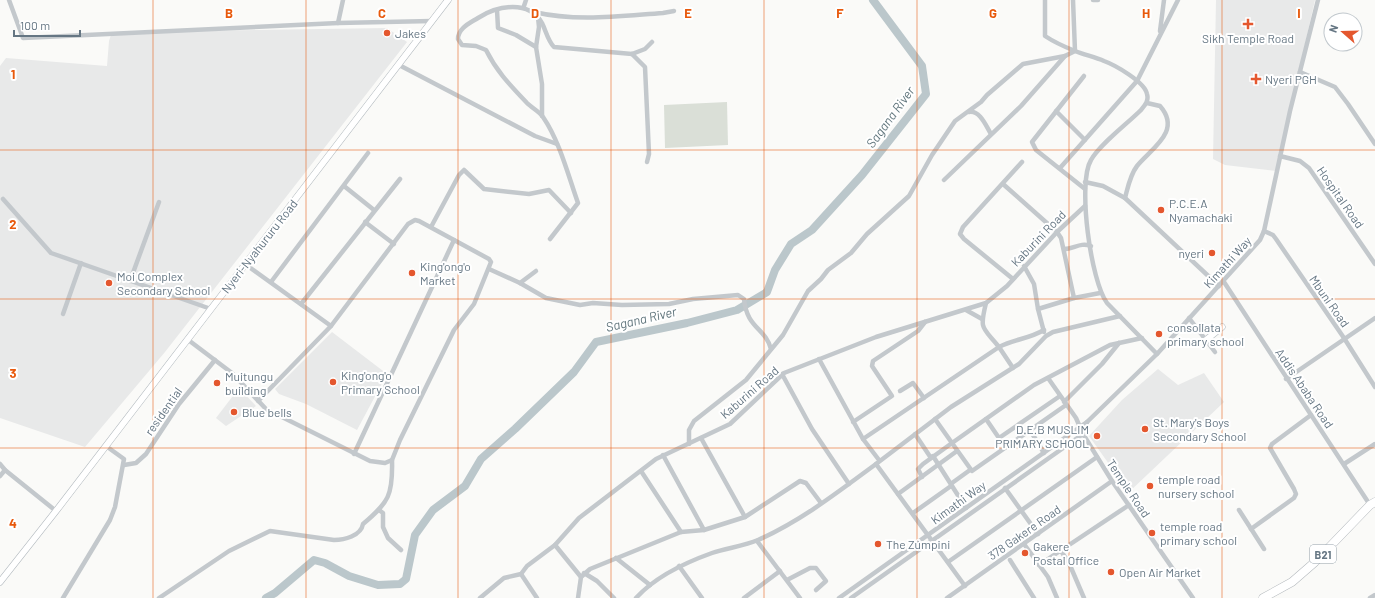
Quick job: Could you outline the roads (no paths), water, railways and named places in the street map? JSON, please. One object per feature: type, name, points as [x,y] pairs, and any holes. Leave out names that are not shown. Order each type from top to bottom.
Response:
[{"type":"highway","name":"B21","points":[[1268,597],[1292,582],[1315,562],[1372,503]]},
{"type":"main road","name":"Nyeri-Nyahururu Road","points":[[0,582],[448,0]]},
{"type":"main road","points":[[1206,340],[1222,327]]},
{"type":"main road","name":"Nyeri-Nyahururu Road","points":[[0,588],[26,549]]},
{"type":"street","points":[[9,0],[23,38],[338,23],[432,21]]},
{"type":"street","points":[[338,23],[343,0]]},
{"type":"street","points":[[524,6],[526,0]]},
{"type":"street","points":[[1045,0],[1045,36],[1075,51],[1104,61],[1137,81],[1146,89],[1148,95],[1147,103],[1095,154],[1088,166],[1085,182],[1085,206],[1100,293],[1157,354]]},
{"type":"street","points":[[1073,0],[1075,51]]},
{"type":"street","points":[[1093,0],[1098,0]]},
{"type":"street","points":[[1159,36],[1164,0]]},
{"type":"street","points":[[1060,168],[1137,81],[1178,0]]},
{"type":"street","name":"Kimathi Way","points":[[839,598],[1087,422],[1157,354],[1224,282],[1260,240],[1264,231],[1280,156],[1318,0]]},
{"type":"street","points":[[550,239],[571,214],[578,203],[557,144],[542,116],[534,110],[505,79],[490,61],[486,50],[476,46],[462,45],[458,39],[459,34],[466,25],[484,14],[510,4],[524,6],[536,14],[563,18],[674,11]]},
{"type":"street","points":[[497,10],[498,28],[516,35],[536,46]]},
{"type":"street","points":[[536,14],[539,27],[536,46],[542,84],[542,116]]},
{"type":"street","points":[[536,14],[554,47],[577,51],[602,51],[632,54],[645,49],[652,42]]},
{"type":"street","points":[[689,444],[689,430],[694,421],[746,380],[791,322],[808,290],[821,279],[828,270],[851,253],[867,234],[909,196],[944,135],[956,121],[969,112],[1023,64],[1065,56],[1075,51]]},
{"type":"street","points":[[632,54],[644,67],[649,154],[647,162]]},
{"type":"street","points":[[944,180],[1021,106],[1065,56]]},
{"type":"street","points":[[399,65],[534,136],[557,144]]},
{"type":"street","points":[[1300,72],[1334,87],[1348,104],[1375,144]]},
{"type":"street","points":[[1084,76],[1032,142],[1036,150],[1085,189]]},
{"type":"street","points":[[1125,198],[1134,172],[1160,142],[1169,127],[1167,116],[1160,106],[1147,103]]},
{"type":"street","points":[[1056,111],[1085,140]]},
{"type":"street","points":[[969,112],[977,113],[991,134]]},
{"type":"street","points":[[271,282],[368,153]]},
{"type":"street","name":"Hospital Road","points":[[1280,156],[1300,161],[1309,168],[1375,264]]},
{"type":"street","points":[[1013,279],[964,239],[960,234],[962,227],[1022,162]]},
{"type":"street","points":[[431,227],[459,175],[464,170],[484,189],[529,194],[549,190],[571,214]]},
{"type":"street","points":[[301,304],[400,179]]},
{"type":"street","points":[[1085,182],[1104,186],[1125,198],[1219,286]]},
{"type":"street","points":[[1003,184],[1057,232],[1064,250],[1074,298]]},
{"type":"street","points":[[344,186],[374,210]]},
{"type":"street","points":[[3,200],[51,253],[211,309]]},
{"type":"street","points":[[130,281],[160,202]]},
{"type":"street","name":"Kaburini Road","points":[[480,598],[504,578],[521,574],[527,566],[556,545],[579,518],[641,471],[663,456],[730,424],[782,374],[876,337],[986,303],[1013,279],[1057,232],[1085,206]]},
{"type":"street","points":[[159,598],[229,551],[270,531],[343,540],[362,529],[363,524],[384,505],[390,494],[392,460],[400,440],[454,330],[474,304],[491,262],[489,259],[431,227],[419,221],[412,222],[331,326],[258,402]]},
{"type":"street","points":[[365,222],[394,244]]},
{"type":"street","name":"Mbuni Road","points":[[1264,231],[1273,235],[1344,338],[1375,387]]},
{"type":"street","points":[[354,454],[454,240]]},
{"type":"street","points":[[1064,250],[1071,249],[1081,244],[1091,246]]},
{"type":"street","points":[[63,314],[81,263]]},
{"type":"street","points":[[245,264],[331,326]]},
{"type":"street","points":[[1024,266],[1034,284],[1038,309],[1046,336]]},
{"type":"street","points":[[489,269],[520,283],[546,298],[580,305],[593,303],[622,305],[669,304],[693,299],[738,295],[744,299],[747,315],[756,328],[769,341],[771,349]]},
{"type":"street","points":[[520,283],[536,271]]},
{"type":"street","name":"Addis Ababa Road","points":[[1224,282],[1286,379],[1372,503]]},
{"type":"street","points":[[1038,309],[1074,298],[1100,293]]},
{"type":"street","points":[[986,303],[982,320],[984,329],[988,336],[999,347],[1013,368]]},
{"type":"street","points":[[966,310],[982,320]]},
{"type":"street","points":[[636,598],[650,584],[680,566],[712,554],[757,541],[803,517],[935,419],[1013,368],[1046,336],[1053,332],[1120,316]]},
{"type":"street","points":[[1189,318],[1215,352]]},
{"type":"street","points":[[1286,379],[1375,318]]},
{"type":"street","points":[[853,422],[892,396],[872,366],[872,361],[918,331],[925,322]]},
{"type":"street","points":[[863,439],[999,347],[1011,340],[1022,340],[1044,330]]},
{"type":"street","points":[[187,338],[246,386],[258,402],[276,414],[354,454],[376,463],[392,460]]},
{"type":"street","points":[[922,477],[918,469],[932,457],[1034,385],[1110,345],[1142,338]]},
{"type":"street","points":[[912,513],[952,485],[970,470],[975,469],[1030,430],[1065,403],[1102,364],[1119,343]]},
{"type":"street","points":[[820,359],[853,422],[898,494],[965,586]]},
{"type":"street","name":"residential","points":[[124,465],[136,463],[146,454],[179,404],[215,360]]},
{"type":"street","points":[[782,374],[812,429],[849,484]]},
{"type":"street","name":"Temple Road","points":[[1048,378],[1080,426],[1083,434],[1112,481],[1193,598]]},
{"type":"street","points":[[900,391],[913,383],[924,398]]},
{"type":"street","points":[[986,419],[999,438],[1060,396]]},
{"type":"street","points":[[1251,529],[1294,498],[1296,494],[1294,489],[1270,448],[1272,444],[1311,415]]},
{"type":"street","points":[[935,419],[970,470]]},
{"type":"street","name":"Kimathi Way","points":[[851,598],[1083,434],[1087,422]]},
{"type":"street","points":[[1030,430],[1044,453]]},
{"type":"street","points":[[915,434],[938,464],[966,508]]},
{"type":"street","points":[[701,438],[745,517]]},
{"type":"street","points":[[1344,464],[1375,444]]},
{"type":"street","points":[[63,598],[110,520],[124,465],[121,456],[106,446]]},
{"type":"street","points":[[898,494],[957,451]]},
{"type":"street","points":[[663,456],[704,530]]},
{"type":"street","points":[[948,562],[1097,457]]},
{"type":"street","points":[[0,464],[5,470],[56,511]]},
{"type":"street","points":[[0,476],[5,470]]},
{"type":"street","points":[[641,471],[681,532]]},
{"type":"street","name":"378 Gakere Road","points":[[947,598],[1112,481]]},
{"type":"street","points":[[583,575],[616,558],[681,532],[704,530],[745,517],[800,482],[806,483],[821,503]]},
{"type":"street","points":[[1002,483],[1038,534]]},
{"type":"street","points":[[1039,565],[1129,505]]},
{"type":"street","points":[[379,510],[383,513],[383,527],[388,538],[401,550]]},
{"type":"street","points":[[1239,510],[1264,549]]},
{"type":"street","points":[[757,541],[800,598]]},
{"type":"street","points":[[1024,544],[1048,577],[1057,598]]},
{"type":"street","points":[[556,545],[583,575],[597,581],[614,598]]},
{"type":"street","points":[[1061,551],[1069,563],[1084,598]]},
{"type":"street","points":[[616,558],[650,584]]},
{"type":"street","points":[[1010,560],[1034,598]]},
{"type":"street","points":[[680,566],[702,598]]},
{"type":"street","points":[[787,580],[810,568],[816,568],[826,581],[816,590]]},
{"type":"street","points":[[744,598],[780,571]]},
{"type":"street","points":[[521,574],[537,598]]},
{"type":"street","points":[[578,598],[583,575]]},
{"type":"street","points":[[1370,598],[1375,595]]},
{"type":"waterway","name":"Sagana River","points":[[266,598],[275,593],[314,560],[325,563],[349,576],[378,585],[400,584],[406,579],[415,535],[433,510],[465,486],[481,459],[515,429],[574,372],[596,342],[687,323],[737,310],[767,292],[775,270],[791,244],[812,230],[862,175],[926,94],[922,66],[873,0]]},
{"type":"place","name":"Sikh Temple Road","points":[[1248,24]]},
{"type":"place","name":"Jakes","points":[[387,33]]},
{"type":"place","name":"Nyeri PGH","points":[[1256,79]]},
{"type":"place","name":"P.C.E.A Nyamachaki","points":[[1161,210]]},
{"type":"place","name":"nyeri","points":[[1212,253]]},
{"type":"place","name":"King'ong'o Market","points":[[412,273]]},
{"type":"place","name":"Moi Complex Secondary School","points":[[109,283]]},
{"type":"place","name":"consollata primary school","points":[[1159,334]]},
{"type":"place","name":"King'ong'o Primary School","points":[[333,382]]},
{"type":"place","name":"Muitungu building","points":[[217,383]]},
{"type":"place","name":"Blue bells","points":[[234,412]]},
{"type":"place","name":"St. Mary's Boys Secondary School","points":[[1145,429]]},
{"type":"place","name":"D.E.B MUSLIM PRIMARY SCHOOL","points":[[1097,436]]},
{"type":"place","name":"temple road nursery school","points":[[1150,486]]},
{"type":"place","name":"temple road primary school","points":[[1152,533]]},
{"type":"place","name":"The Zúmpini","points":[[878,544]]},
{"type":"place","name":"Gakere Postal Office","points":[[1025,553]]},
{"type":"place","name":"Open Air Market","points":[[1111,572]]}]
